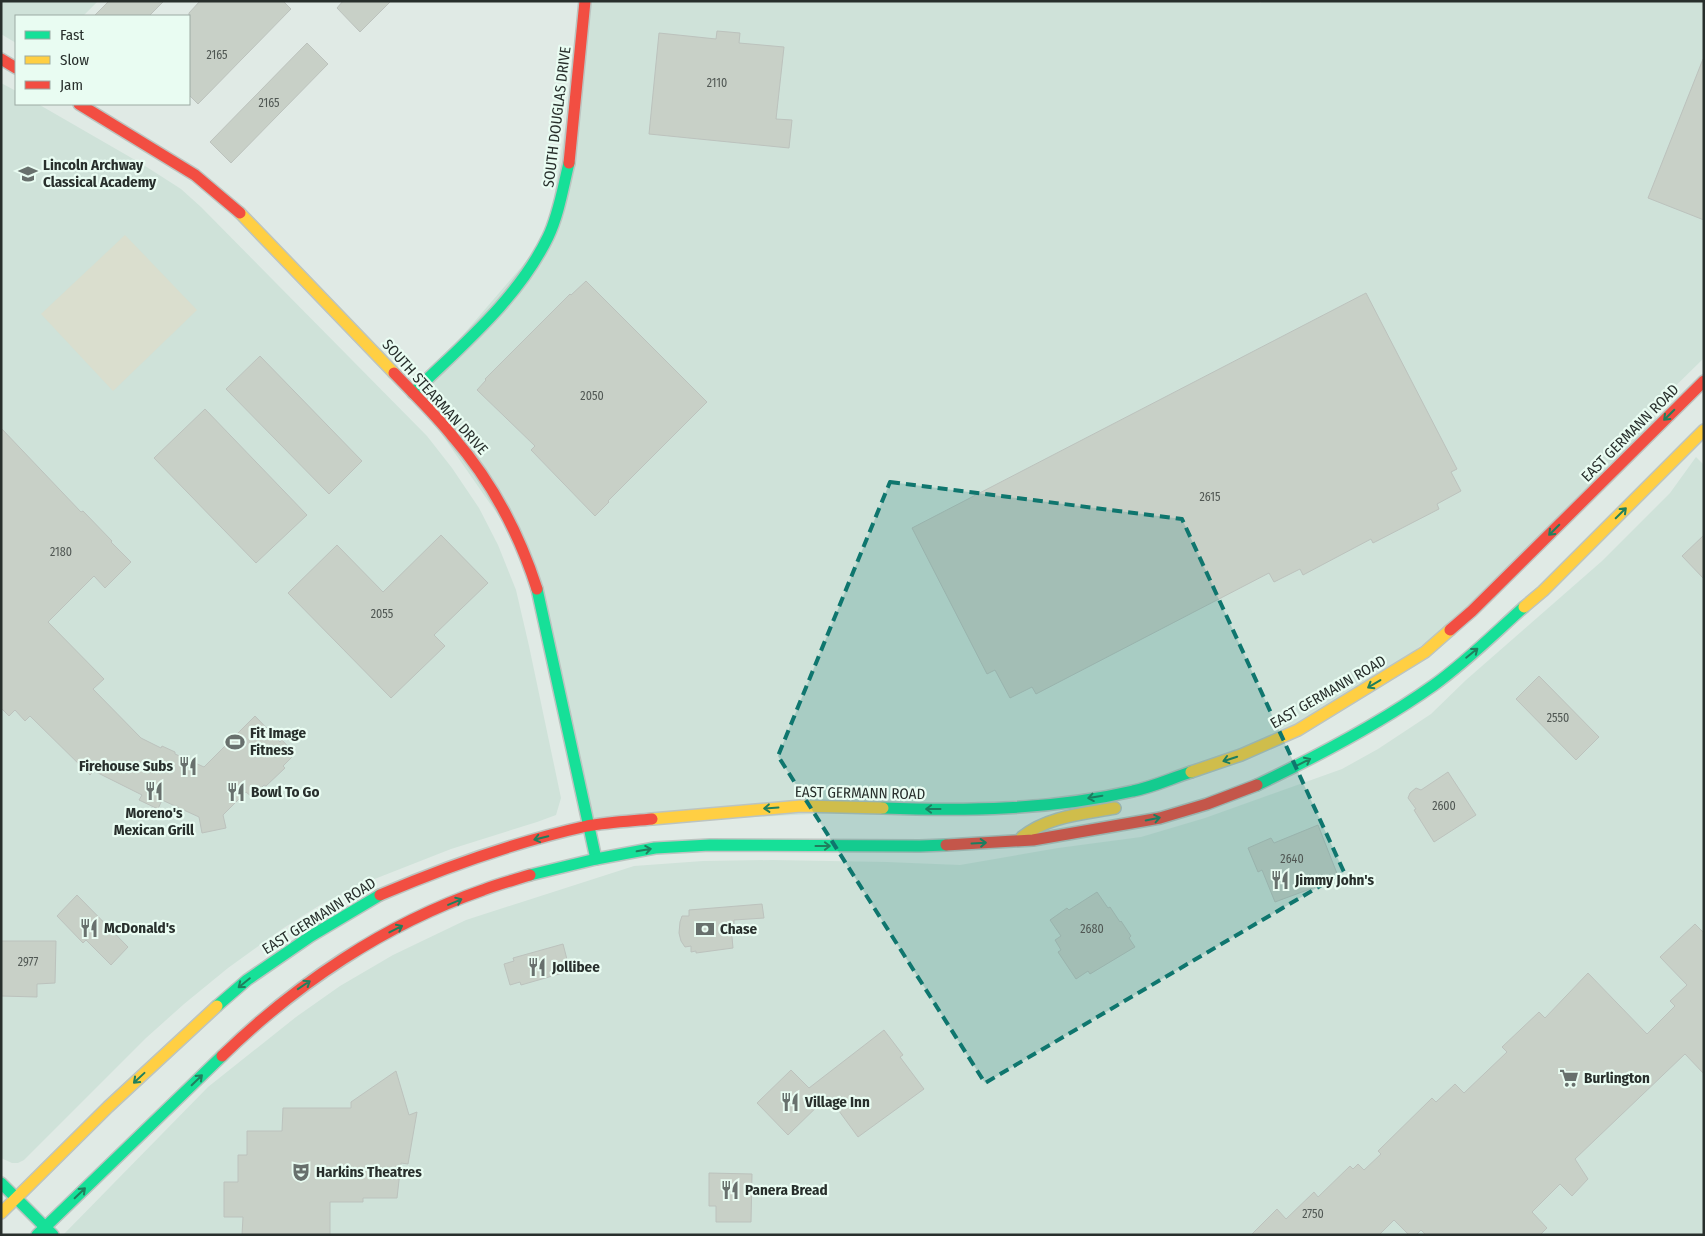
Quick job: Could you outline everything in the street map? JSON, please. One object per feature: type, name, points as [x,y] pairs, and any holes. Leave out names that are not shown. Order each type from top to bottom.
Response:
[{"type":"main road","name":"SOUTH DOUGLAS DRIVE","points":[[413,393],[501,306],[529,271],[548,236],[557,212],[569,163],[585,1]]},
{"type":"main road","points":[[1,59],[15,67]]},
{"type":"main road","name":"SOUTH STEARMAN DRIVE","points":[[81,105],[195,175],[232,205],[455,437],[477,466],[496,495],[528,558],[537,588],[596,859]]},
{"type":"main road","name":"EAST GERMANN ROAD","points":[[1,1213],[108,1107],[213,1009],[247,980],[311,936],[372,898],[440,869],[509,846],[589,826],[716,812],[801,806],[988,809],[1054,804],[1143,788],[1241,756],[1298,730],[1425,652],[1479,604],[1704,381]]},
{"type":"main road","points":[[1,1183],[45,1232],[252,1026],[298,989],[368,942],[421,916],[482,890],[538,873],[596,859],[655,848],[710,845],[920,846],[1034,840],[1160,818],[1207,804],[1255,786],[1364,730],[1435,684],[1543,591],[1704,430]]},
{"type":"main road","points":[[1018,841],[1037,825],[1124,806],[1143,788]]},
{"type":"highlighted area","points":[[890,482],[1182,519],[1344,872],[985,1083],[778,756]]},
{"type":"shaded area","points":[[1,1],[98,1],[84,15],[15,15],[15,42],[1,34]]},
{"type":"shaded area","points":[[585,1],[1258,1],[1260,3],[1263,1],[1704,1],[1704,358],[1650,411],[1661,423],[1472,611],[1298,730],[1134,791],[904,809],[589,826],[528,558],[413,393],[548,236]]},
{"type":"shaded area","points":[[1,83],[15,90],[15,105],[40,105],[142,164],[181,189],[427,436],[452,468],[479,508],[498,545],[516,590],[561,798],[556,815],[451,849],[372,880],[320,905],[282,929],[228,968],[146,1038],[24,1160],[12,1163],[1,1158]]},
{"type":"shaded area","points":[[125,235],[197,310],[113,391],[41,314]]},
{"type":"shaded area","points":[[1696,457],[1704,465],[1704,1235],[63,1235],[208,1087],[296,1017],[340,986],[393,955],[466,920],[634,866],[703,861],[772,860],[960,865],[1058,848],[1141,837],[1205,818],[1342,769],[1378,749],[1431,714],[1466,680],[1602,561],[1670,493]]},
{"type":"building","points":[[109,1],[164,1],[150,15],[95,15]]},
{"type":"building","points":[[200,1],[283,1],[291,9],[198,104],[190,96],[189,13]]},
{"type":"building","points":[[343,1],[391,1],[360,32],[337,8]]},
{"type":"building","points":[[717,31],[740,33],[739,43],[784,47],[776,119],[792,120],[789,148],[649,134],[659,33],[716,39]]},
{"type":"building","points":[[307,43],[328,64],[231,163],[210,142]]},
{"type":"building","points":[[1704,59],[1704,220],[1648,198]]},
{"type":"building","points":[[586,281],[707,402],[595,516],[531,450],[535,446],[477,390],[485,379],[570,294]]},
{"type":"building","points":[[1366,293],[1457,469],[1451,472],[1461,491],[1437,504],[1439,509],[1373,543],[1371,539],[1303,575],[1300,569],[1274,582],[1269,573],[1036,694],[1032,687],[1010,698],[995,670],[987,674],[912,528]]},
{"type":"building","points":[[260,356],[362,461],[329,494],[226,389]]},
{"type":"building","points":[[205,409],[307,515],[256,563],[154,458]]},
{"type":"building","points":[[1,428],[131,562],[105,588],[94,576],[48,622],[104,679],[93,689],[141,738],[161,748],[162,746],[204,767],[255,716],[280,742],[282,740],[295,754],[283,766],[285,768],[266,786],[264,785],[252,797],[246,792],[223,815],[226,828],[202,833],[199,817],[162,800],[158,809],[139,800],[142,795],[94,771],[90,775],[30,716],[25,721],[15,710],[9,716],[1,708]]},
{"type":"building","points":[[441,535],[488,583],[434,635],[445,646],[391,698],[288,593],[337,545],[383,592]]},
{"type":"building","points":[[1704,535],[1704,579],[1682,556]]},
{"type":"building","points":[[1539,676],[1599,737],[1576,760],[1516,699]]},
{"type":"building","points":[[1448,772],[1476,815],[1434,842],[1408,798],[1410,793],[1416,788],[1421,790]]},
{"type":"building","points":[[1318,825],[1338,876],[1329,880],[1329,882],[1275,902],[1262,870],[1258,872],[1248,848],[1271,838],[1274,843]]},
{"type":"building","points":[[1097,892],[1108,908],[1110,907],[1121,921],[1131,936],[1129,938],[1135,947],[1090,974],[1088,971],[1076,979],[1058,952],[1061,950],[1055,940],[1061,936],[1050,920],[1067,908],[1069,910]]},
{"type":"building","name":"McDonald's","points":[[77,895],[128,947],[111,965],[86,940],[83,943],[57,916]]},
{"type":"building","name":"Chase","points":[[762,904],[764,918],[734,920],[734,925],[731,926],[733,948],[696,953],[696,951],[691,952],[691,946],[685,947],[681,941],[679,933],[680,922],[682,916],[689,916],[689,910]]},
{"type":"building","points":[[1695,924],[1704,933],[1704,1074],[1685,1054],[1575,1159],[1588,1179],[1572,1196],[1560,1184],[1532,1212],[1547,1228],[1540,1235],[1426,1235],[1421,1230],[1416,1235],[1409,1235],[1394,1220],[1379,1235],[1251,1235],[1277,1209],[1286,1219],[1314,1192],[1318,1197],[1350,1166],[1353,1169],[1358,1164],[1364,1170],[1381,1154],[1378,1151],[1432,1098],[1436,1102],[1455,1084],[1464,1093],[1507,1052],[1502,1047],[1539,1012],[1545,1018],[1588,973],[1647,1034],[1675,1006],[1670,1001],[1687,985],[1660,957]]},
{"type":"building","points":[[1,941],[56,941],[55,983],[37,984],[37,997],[1,996]]},
{"type":"building","name":"Jollibee","points":[[563,944],[570,971],[521,985],[520,982],[510,985],[504,964],[514,961],[513,958]]},
{"type":"building","points":[[884,1030],[903,1055],[900,1057],[924,1089],[858,1137],[828,1096],[788,1135],[757,1103],[791,1070],[809,1088]]},
{"type":"building","name":"Harkins Theatres","points":[[396,1071],[409,1115],[417,1112],[408,1164],[401,1163],[397,1198],[363,1198],[363,1202],[330,1202],[330,1235],[242,1235],[243,1217],[224,1217],[224,1182],[238,1182],[238,1155],[247,1155],[247,1131],[282,1131],[283,1108],[351,1108],[351,1102]]},
{"type":"building","name":"Panera Bread","points":[[709,1173],[752,1174],[751,1222],[716,1222],[716,1206],[709,1206]]},
{"type":"traffic: fast","points":[[413,393],[488,320],[536,260],[555,219],[569,163]]},
{"type":"traffic: fast","points":[[537,589],[596,859]]},
{"type":"traffic: fast","points":[[1257,785],[1303,763],[1392,713],[1457,667],[1524,607]]},
{"type":"traffic: fast","points":[[883,808],[977,809],[1040,806],[1102,797],[1140,789],[1191,772]]},
{"type":"traffic: fast","points":[[530,875],[596,859],[655,848],[710,845],[946,845]]},
{"type":"traffic: fast","points":[[217,1006],[247,980],[311,936],[380,895]]},
{"type":"traffic: fast","points":[[37,1235],[222,1056]]},
{"type":"traffic: fast","points":[[1,1183],[53,1235]]},
{"type":"traffic: slow","points":[[240,213],[394,373]]},
{"type":"traffic: slow","points":[[1524,607],[1543,591],[1704,430]]},
{"type":"traffic: slow","points":[[1191,772],[1241,755],[1298,730],[1425,652],[1450,630]]},
{"type":"traffic: slow","points":[[652,819],[801,806],[883,808]]},
{"type":"traffic: slow","points":[[1022,837],[1043,824],[1054,820],[1115,808]]},
{"type":"traffic: slow","points":[[1,1213],[108,1107],[217,1006]]},
{"type":"traffic: jam","points":[[569,163],[585,1]]},
{"type":"traffic: jam","points":[[1,59],[15,67]]},
{"type":"traffic: jam","points":[[81,105],[195,175],[240,213]]},
{"type":"traffic: jam","points":[[394,373],[440,421],[468,455],[492,490],[513,528],[537,589]]},
{"type":"traffic: jam","points":[[1450,630],[1472,611],[1704,381]]},
{"type":"traffic: jam","points":[[946,845],[1033,840],[1160,818],[1207,804],[1257,785]]},
{"type":"traffic: jam","points":[[380,895],[431,874],[534,839],[587,826],[652,819]]},
{"type":"traffic: jam","points":[[222,1056],[280,1004],[311,981],[377,938],[447,904],[530,875]]},
{"type":"place","name":"Lincoln Archway Classical Academy","points":[[28,174]]},
{"type":"place","name":"Fit Image Fitness","points":[[235,742]]},
{"type":"place","name":"Firehouse Subs","points":[[188,766]]},
{"type":"place","name":"Moreno's Mexican Grill","points":[[154,791]]},
{"type":"place","name":"Bowl To Go","points":[[236,792]]},
{"type":"place","name":"Jimmy John's","points":[[1280,880]]},
{"type":"place","name":"McDonald's","points":[[89,928]]},
{"type":"place","name":"Chase","points":[[705,929]]},
{"type":"place","name":"Jollibee","points":[[537,967]]},
{"type":"place","name":"Burlington","points":[[1569,1078]]},
{"type":"place","name":"Village Inn","points":[[790,1102]]},
{"type":"place","name":"Harkins Theatres","points":[[301,1172]]},
{"type":"place","name":"Panera Bread","points":[[730,1190]]}]
